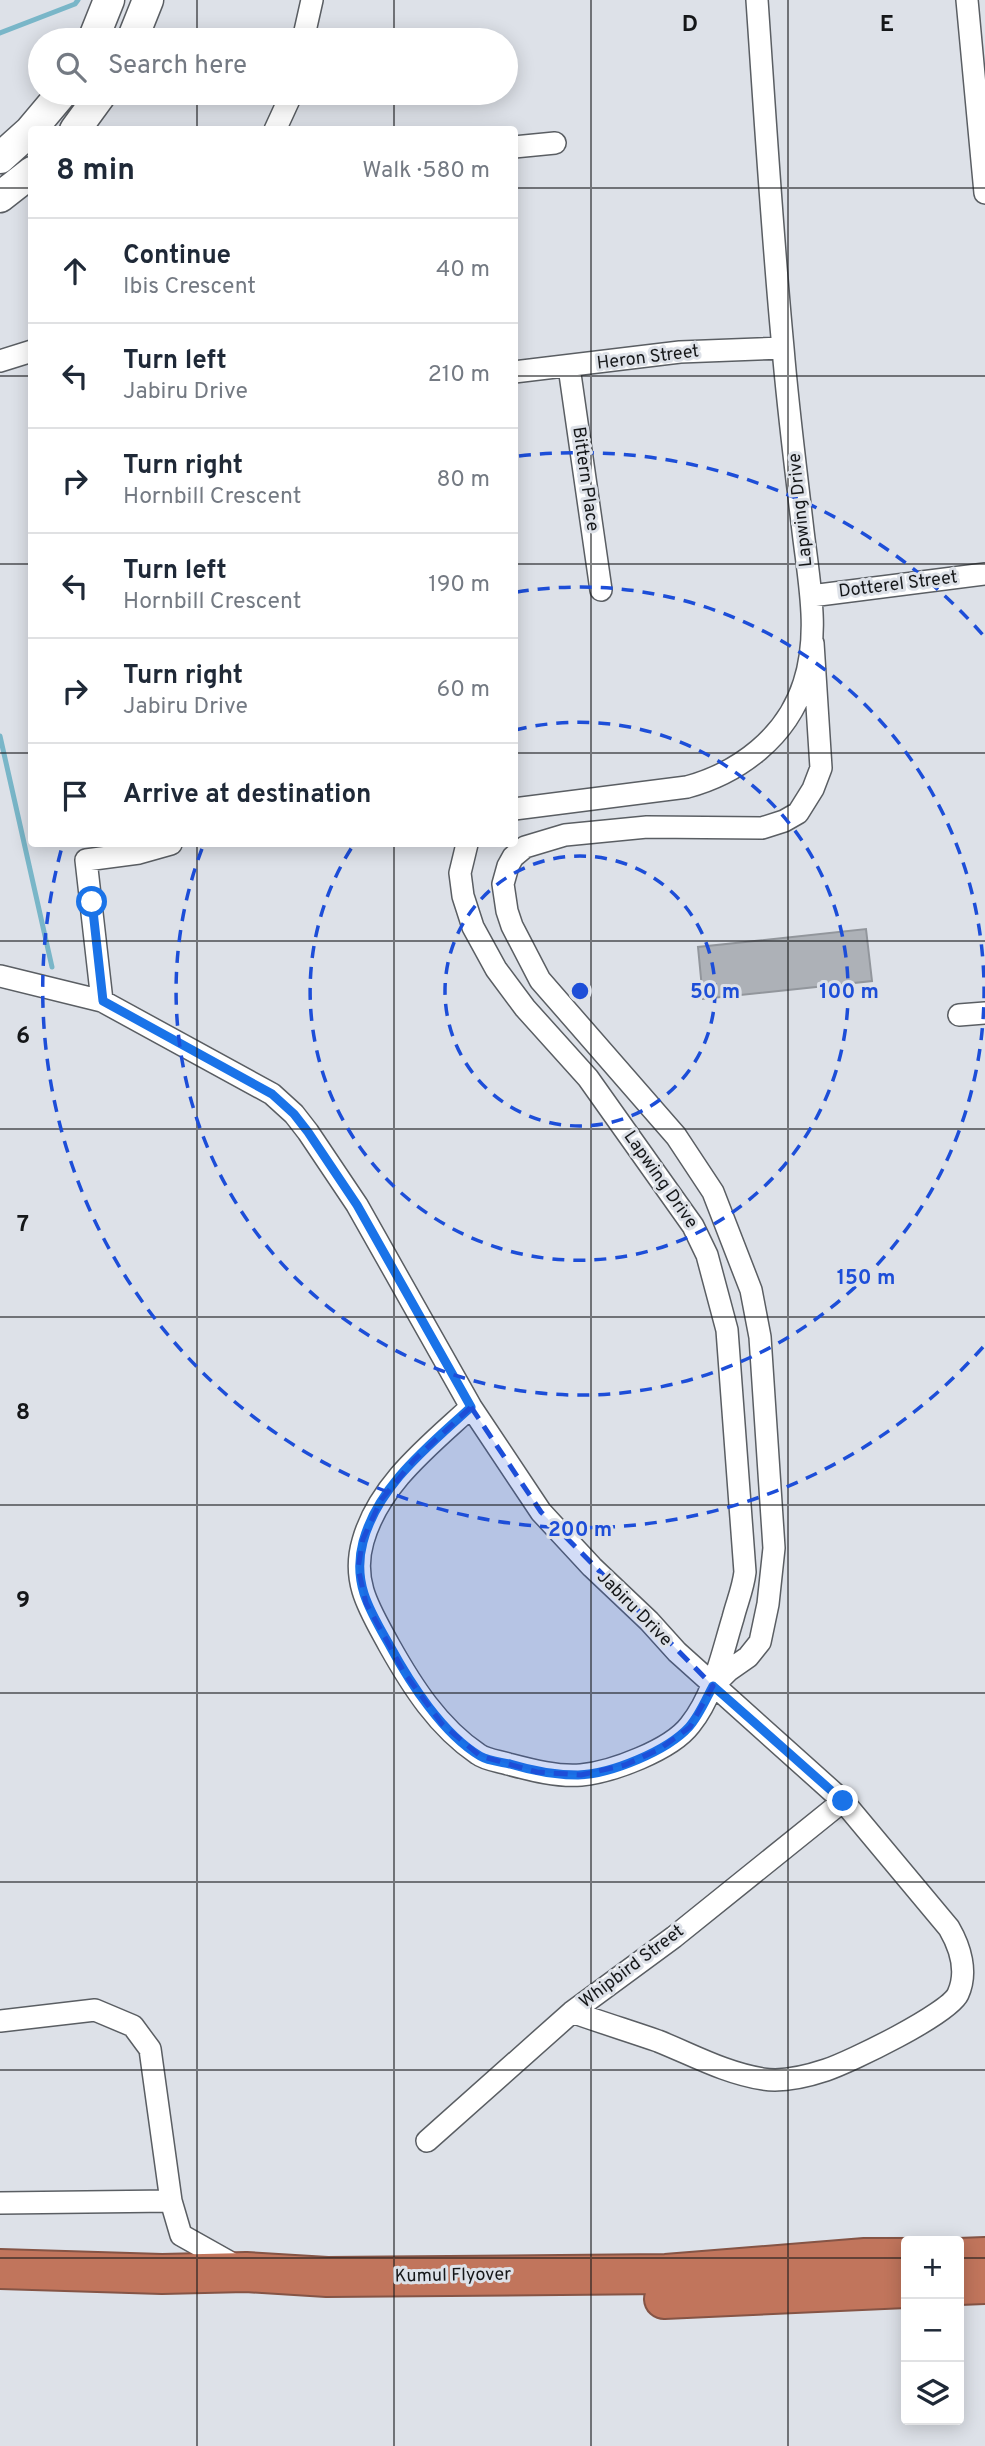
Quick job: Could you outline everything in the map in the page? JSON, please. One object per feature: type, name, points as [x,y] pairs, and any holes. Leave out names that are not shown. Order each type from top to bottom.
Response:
[{"type":"highway","points":[[964,2258],[985,2257]]},
{"type":"highway","name":"Kumul Flyover","points":[[0,2269],[162,2274],[246,2272],[327,2277],[666,2274],[865,2258],[901,2258]]},
{"type":"highway","points":[[964,2285],[985,2284]]},
{"type":"highway","name":"Kumul Flyover","points":[[0,2291],[508,2300],[681,2298],[901,2288]]},
{"type":"main road","points":[[98,28],[109,0]]},
{"type":"main road","points":[[137,28],[148,0]]},
{"type":"main road","points":[[34,126],[52,105]]},
{"type":"main road","points":[[78,126],[93,105]]},
{"type":"main road","points":[[0,158],[28,133]]},
{"type":"main road","points":[[0,197],[28,175]]},
{"type":"street","points":[[306,28],[312,0]]},
{"type":"street","name":"Lapwing Drive","points":[[518,809],[687,788],[708,782],[737,768],[759,750],[786,720],[804,683],[813,643],[811,596],[783,348],[757,0]]},
{"type":"street","points":[[967,0],[985,193]]},
{"type":"street","points":[[277,126],[286,105]]},
{"type":"street","points":[[518,147],[555,143]]},
{"type":"street","name":"Heron Street","points":[[518,372],[569,368],[680,352],[783,348]]},
{"type":"street","points":[[0,361],[28,352]]},
{"type":"street","name":"Bittern Place","points":[[569,368],[601,590]]},
{"type":"street","name":"Dotterel Street","points":[[811,596],[985,574]]},
{"type":"street","points":[[471,1407],[414,1460],[381,1500],[363,1539],[358,1568],[366,1603],[405,1674],[442,1724],[481,1756],[537,1772],[581,1775],[625,1765],[660,1749],[690,1727],[713,1686],[748,1657],[760,1642],[773,1559],[771,1480],[760,1337],[751,1290],[713,1192],[676,1136],[540,980],[512,926],[503,884],[513,857],[526,847],[565,835],[647,827],[762,828],[773,826],[798,813],[821,768],[813,643]]},
{"type":"street","points":[[103,1001],[86,860],[139,853],[160,847]]},
{"type":"street","name":"Lapwing Drive","points":[[466,847],[460,873],[463,896],[473,927],[496,969],[525,1008],[588,1078],[693,1226],[707,1255],[727,1330],[746,1572],[713,1686]]},
{"type":"street","name":"Jabiru Drive","points":[[0,976],[103,1001],[272,1094],[294,1114],[357,1205],[471,1407],[541,1512],[592,1567],[713,1686],[843,1801],[949,1928],[962,1960],[960,1988],[958,1996],[951,2004],[856,2058],[825,2070],[794,2077],[766,2080],[707,2064],[660,2042],[572,2012]]},
{"type":"street","points":[[959,1015],[985,1013]]},
{"type":"street","name":"Whipbird Street","points":[[427,2141],[572,2012],[674,1937],[843,1801]]},
{"type":"street","points":[[0,2021],[95,2010],[133,2026],[150,2049],[171,2201],[181,2235],[162,2274]]},
{"type":"street","points":[[0,2203],[171,2201]]},
{"type":"street","points":[[181,2235],[246,2272]]},
{"type":"highlighted area","points":[[471,1407],[541,1512],[713,1686],[690,1727],[660,1749],[625,1765],[581,1775],[537,1772],[480,1756],[442,1724],[405,1674],[366,1603],[358,1568],[363,1539],[381,1500],[414,1460]]},
{"type":"building","points":[[866,929],[872,981],[703,999],[698,947]]},
{"type":"waterway","points":[[0,33],[75,4],[78,0]]},
{"type":"waterway","points":[[0,736],[52,967]]},
{"type":"route","points":[[92,902],[103,1001],[272,1094],[294,1114],[357,1205],[471,1407],[414,1460],[381,1500],[363,1539],[358,1568],[366,1603],[405,1674],[442,1724],[481,1756],[537,1772],[581,1775],[625,1765],[660,1749],[690,1727],[713,1686],[843,1801]]}]
